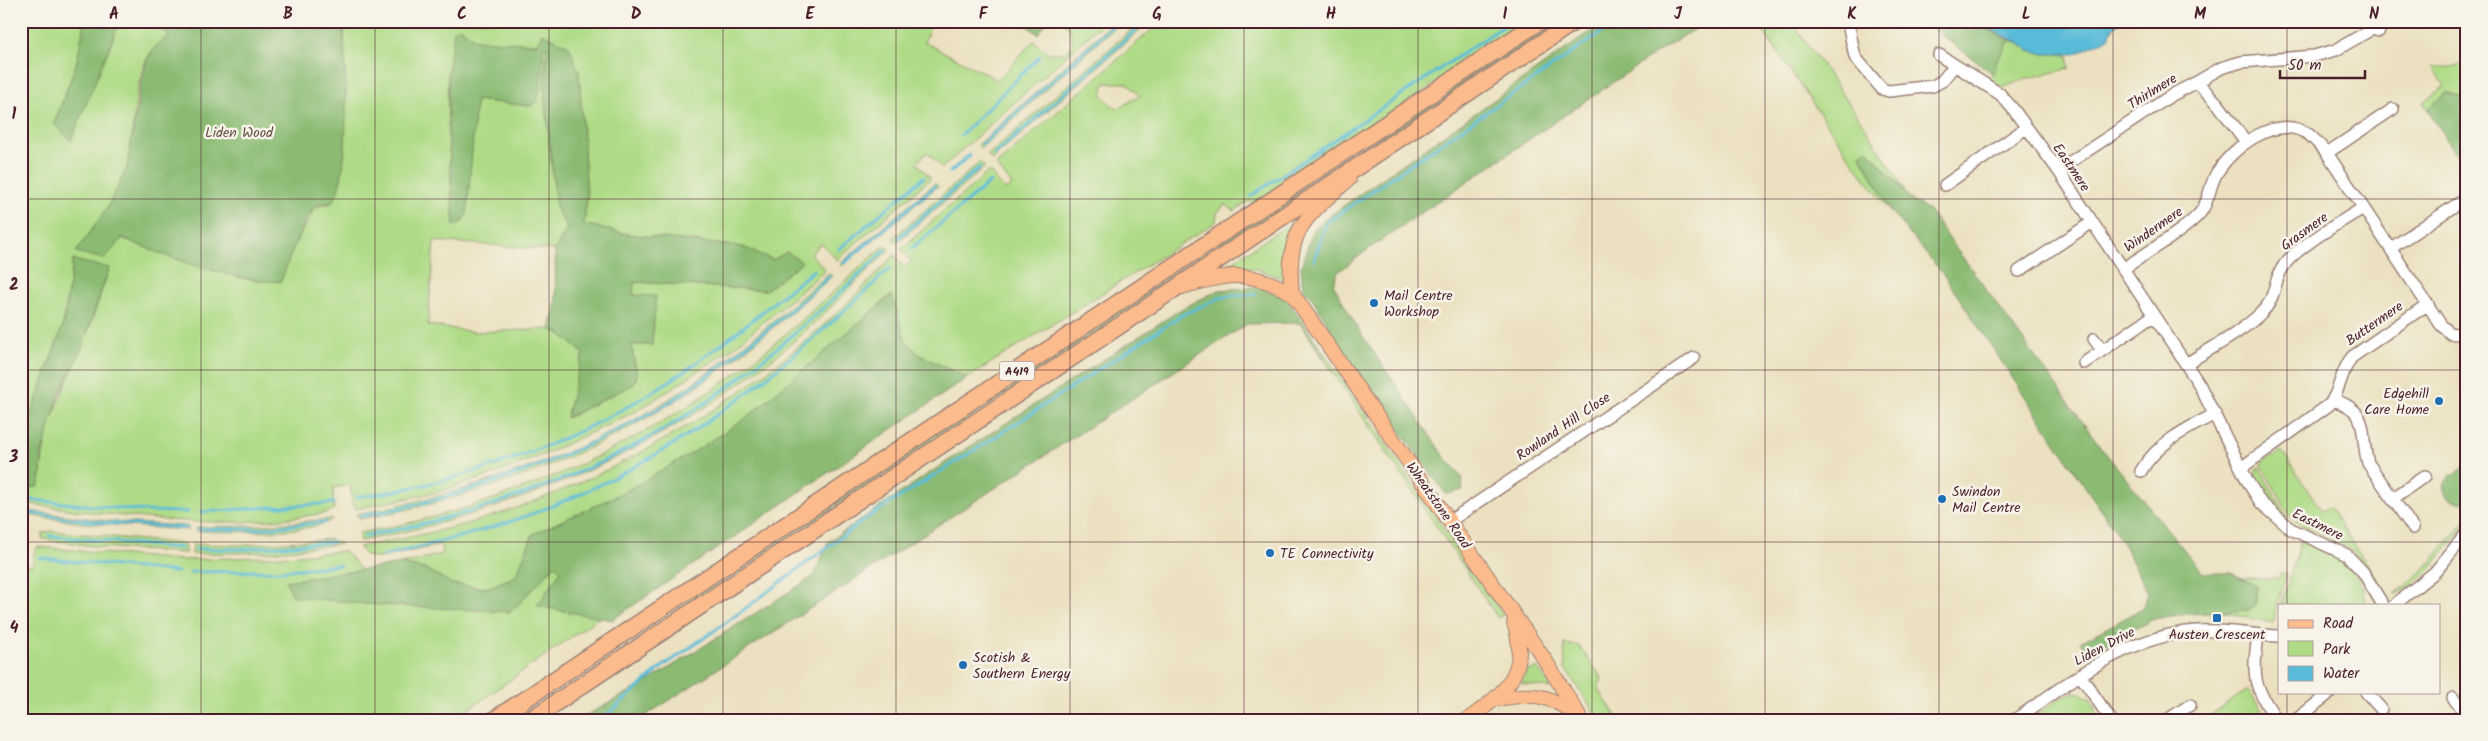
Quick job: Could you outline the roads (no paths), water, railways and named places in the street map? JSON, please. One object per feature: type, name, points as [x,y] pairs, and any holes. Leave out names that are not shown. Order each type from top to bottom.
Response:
[{"type":"highway","name":"A419","points":[[494,720],[1540,21]]},
{"type":"highway","name":"A419","points":[[530,720],[1575,21]]},
{"type":"main road","points":[[1171,291],[1215,277],[1239,275],[1264,279],[1292,293],[1291,255],[1301,225],[1308,216],[1376,155]]},
{"type":"main road","name":"Wheatstone Road","points":[[1292,293],[1450,520],[1553,672],[1580,718]]},
{"type":"main road","points":[[1466,720],[1497,699],[1514,674],[1520,658],[1518,633],[1509,608]]},
{"type":"main road","points":[[1497,699],[1541,695],[1561,703],[1580,718]]},
{"type":"street","points":[[1848,23],[1855,57],[1882,89],[1889,91],[1933,86],[1942,81],[1954,66]]},
{"type":"street","points":[[2197,82],[2221,68],[2241,62],[2314,56],[2347,46],[2372,29],[2379,32]]},
{"type":"street","name":"Eastmere","points":[[1939,55],[2000,94],[2058,170],[2091,224],[2123,268],[2186,364],[2215,414],[2254,493],[2280,522],[2347,556],[2363,572],[2381,604]]},
{"type":"street","name":"Thirlmere","points":[[2058,170],[2172,95],[2197,82],[2218,104],[2246,142]]},
{"type":"street","points":[[2327,153],[2393,110]]},
{"type":"street","points":[[1945,185],[2026,128]]},
{"type":"street","name":"Windermere","points":[[2123,268],[2196,217],[2204,208],[2218,171],[2246,142],[2272,130],[2286,128],[2309,135],[2327,153],[2446,330],[2458,335],[2467,333]]},
{"type":"street","points":[[2391,248],[2459,203]]},
{"type":"street","name":"Grasmere","points":[[2186,364],[2261,313],[2273,299],[2278,277],[2285,264],[2312,242],[2363,208]]},
{"type":"street","points":[[2019,271],[2091,224]]},
{"type":"street","name":"Buttermere","points":[[2334,400],[2346,365],[2352,357],[2428,304]]},
{"type":"street","points":[[2084,363],[2153,316]]},
{"type":"street","points":[[2094,339],[2102,350]]},
{"type":"street","name":"Rowland Hill Close","points":[[1450,520],[1694,358]]},
{"type":"street","points":[[2241,468],[2325,409],[2334,400],[2346,404],[2358,414],[2364,427],[2365,453],[2368,463],[2413,528]]},
{"type":"street","points":[[2141,471],[2152,456],[2168,442],[2215,414]]},
{"type":"street","points":[[2392,498],[2425,476]]},
{"type":"street","points":[[2395,604],[2435,572],[2467,533]]},
{"type":"street","name":"Liden Drive","points":[[2015,720],[2080,675],[2126,649],[2161,637],[2187,632],[2211,631],[2278,636]]},
{"type":"street","points":[[2258,636],[2254,677],[2260,693],[2277,720]]},
{"type":"street","points":[[2080,675],[2111,720]]},
{"type":"street","points":[[2296,720],[2328,694]]},
{"type":"street","points":[[2368,694],[2381,709]]},
{"type":"street","points":[[2453,698],[2467,715]]},
{"type":"street","points":[[2167,720],[2190,705]]},
{"type":"water","points":[[1971,21],[2123,21],[2114,26],[2109,38],[2075,54],[2044,54],[2029,50],[2020,43]]},
{"type":"waterway","points":[[982,144],[1118,21]]},
{"type":"waterway","points":[[994,155],[1146,21]]},
{"type":"waterway","points":[[1251,196],[1511,21]]},
{"type":"waterway","points":[[1314,260],[1326,223],[1618,21]]},
{"type":"waterway","points":[[961,135],[1040,56]]},
{"type":"waterway","points":[[950,172],[970,155]]},
{"type":"waterway","points":[[898,238],[980,167]]},
{"type":"waterway","points":[[839,249],[924,177]]},
{"type":"waterway","points":[[911,249],[990,182]]},
{"type":"waterway","points":[[844,263],[935,186]]},
{"type":"waterway","points":[[364,536],[414,526],[512,498],[607,460],[652,436],[695,410],[756,365],[813,317],[885,250]]},
{"type":"waterway","points":[[383,556],[473,533],[526,516],[578,495],[628,470],[675,443],[765,379],[849,307],[890,268]]},
{"type":"waterway","points":[[356,497],[400,490],[487,468],[530,453],[612,415],[651,393],[705,357],[814,270]]},
{"type":"waterway","points":[[361,516],[457,494],[518,474],[608,435],[665,405],[729,360],[770,328],[829,277]]},
{"type":"waterway","points":[[601,720],[662,667],[727,622],[868,517],[994,438],[1182,315],[1222,297],[1255,294]]},
{"type":"waterway","points":[[21,499],[146,511],[188,512]]},
{"type":"waterway","points":[[200,512],[334,503]]},
{"type":"waterway","points":[[21,512],[106,523],[187,528]]},
{"type":"waterway","points":[[199,529],[256,529],[326,522]]},
{"type":"waterway","points":[[49,536],[181,548]]},
{"type":"waterway","points":[[196,549],[243,549],[333,542]]},
{"type":"waterway","points":[[40,558],[178,572]]},
{"type":"waterway","points":[[190,572],[278,571],[340,565]]},
{"type":"place","name":"Mail Centre Workshop","points":[[1374,303]]},
{"type":"place","name":"Edgehill Care Home","points":[[2439,401]]},
{"type":"place","name":"Swindon Mail Centre","points":[[1942,499]]},
{"type":"place","name":"TE Connectivity","points":[[1270,553]]},
{"type":"place","name":"Austen Crescent","points":[[2217,618]]},
{"type":"place","name":"Scotish & Southern Energy","points":[[963,665]]},
{"type":"park label","name":"Liden Wood","points":[[239,132]]}]
